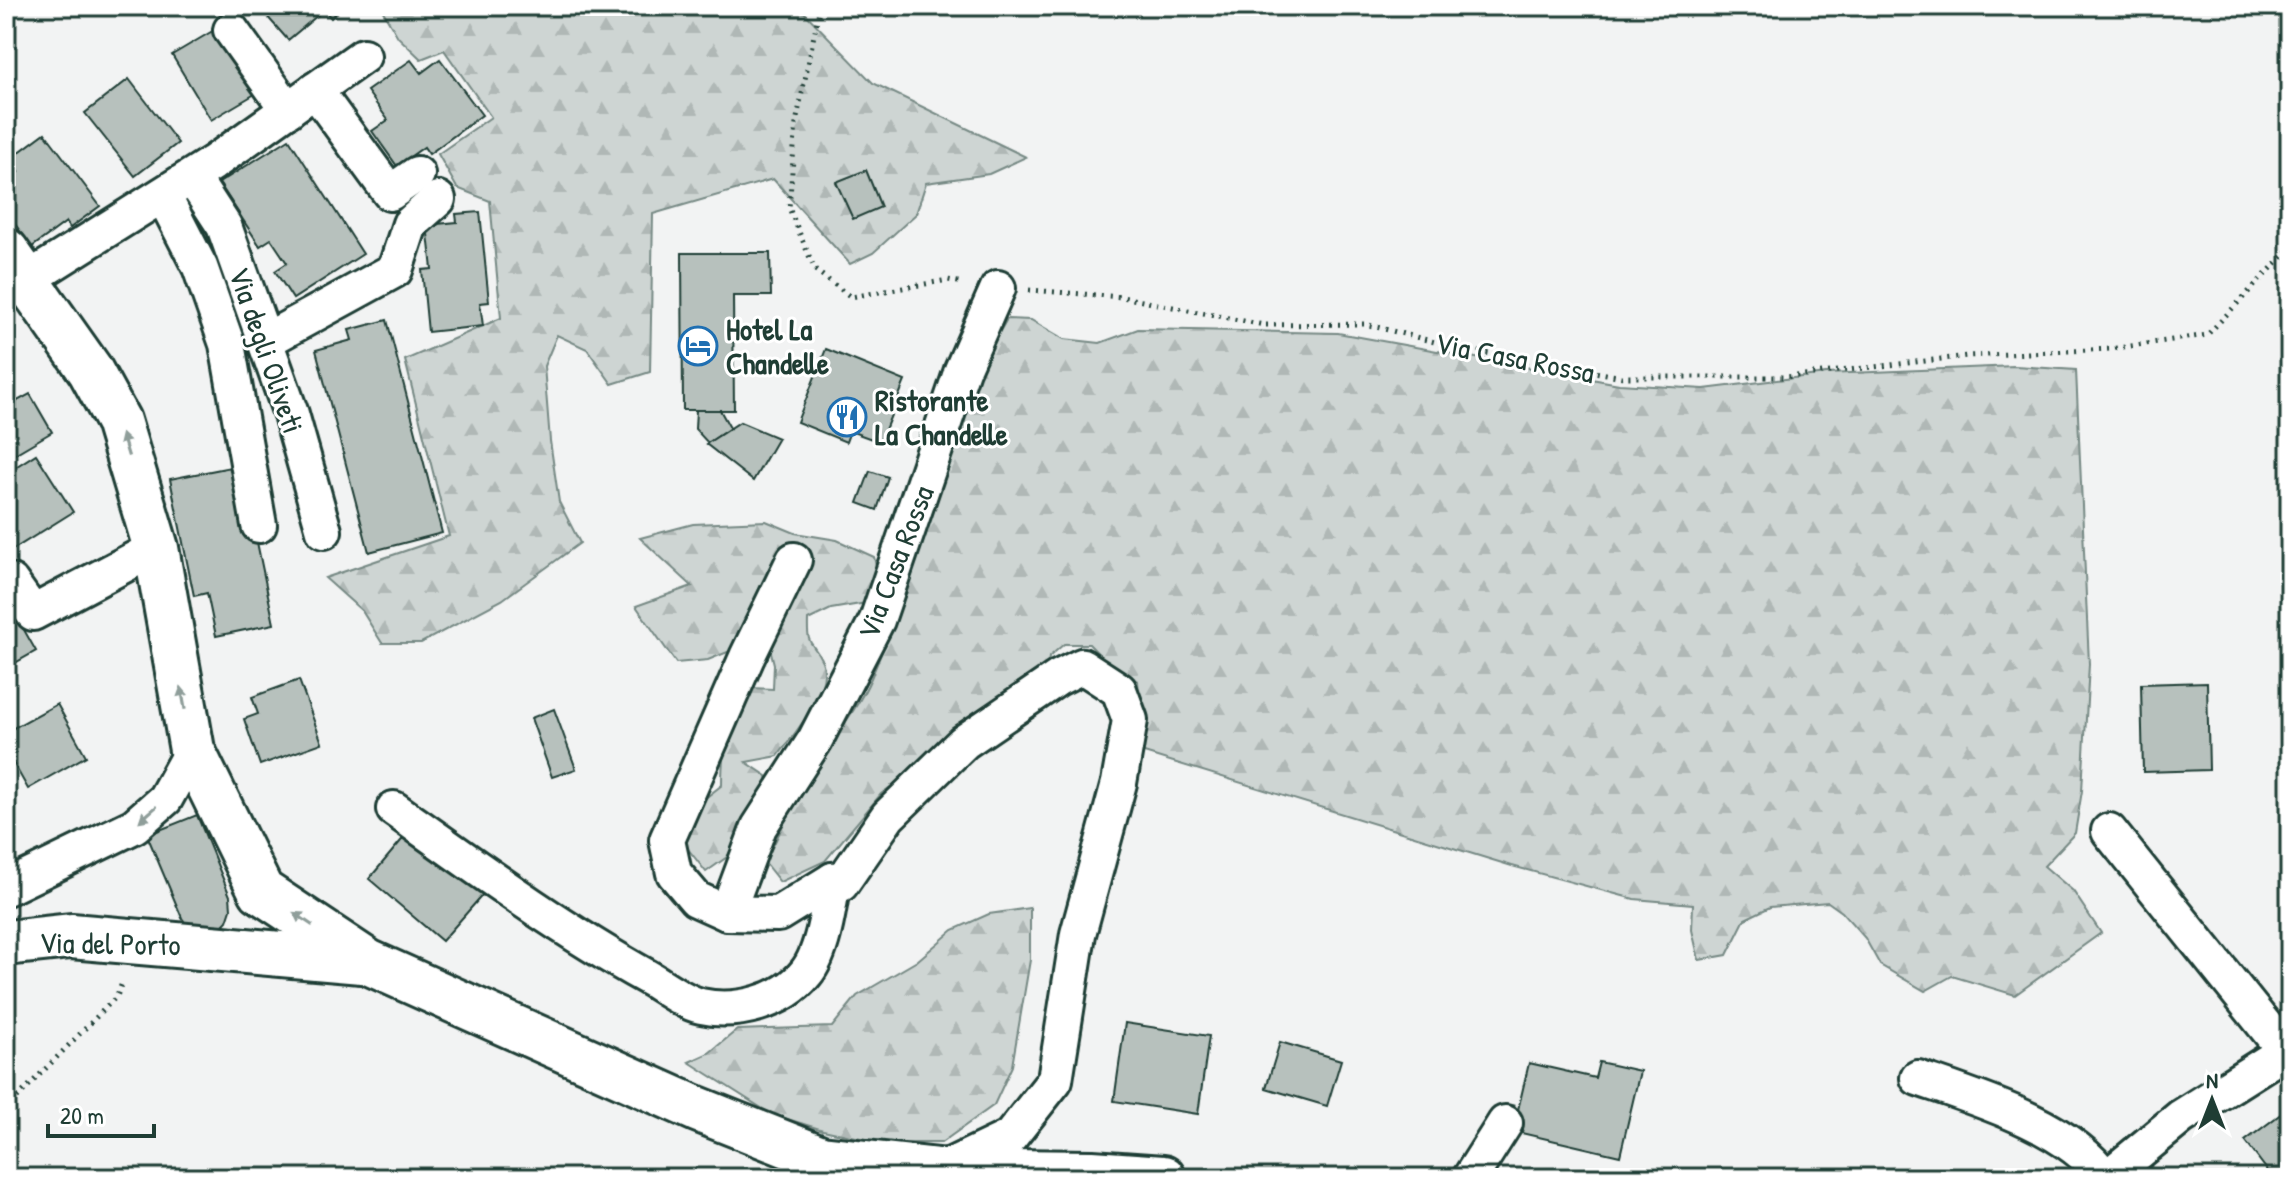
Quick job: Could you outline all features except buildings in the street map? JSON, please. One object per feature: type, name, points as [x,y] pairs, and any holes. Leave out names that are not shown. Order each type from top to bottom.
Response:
[{"type":"main road","points":[[13,275],[90,370],[118,421],[156,548],[192,750],[261,891],[368,962],[697,1109],[821,1158],[939,1171],[1163,1178]]},
{"type":"main road","name":"Via del Porto","points":[[215,947],[243,929],[261,891]]},
{"type":"main road","name":"Via del Porto","points":[[6,943],[71,936],[368,962]]},
{"type":"street","points":[[231,30],[390,193],[427,186],[395,270],[265,341]]},
{"type":"street","points":[[13,275],[192,177],[363,56]]},
{"type":"street","name":"Via degli Oliveti","points":[[192,177],[224,226],[291,414],[324,531]]},
{"type":"street","points":[[163,195],[200,267],[227,344],[259,525]]},
{"type":"street","name":"Via Casa Rossa","points":[[727,913],[759,827],[815,740],[877,620],[962,370],[998,288]]},
{"type":"street","points":[[11,582],[33,613],[156,548]]},
{"type":"street","points":[[794,560],[747,657],[667,840],[674,873],[696,899],[727,913],[778,914],[833,880]]},
{"type":"street","points":[[833,880],[841,884],[888,816],[964,742],[1058,678],[1082,666],[1119,690],[1130,720],[1119,783],[1078,934],[1055,1080],[1010,1137],[939,1171]]},
{"type":"street","points":[[6,888],[134,826],[165,799],[192,750]]},
{"type":"street","points":[[394,809],[611,957],[699,1006],[733,1008],[775,998],[807,972],[824,931],[833,880]]},
{"type":"street","points":[[1918,1078],[1988,1103],[2057,1135],[2093,1160],[2106,1178],[2181,1117],[2288,1050],[2109,831]]},
{"type":"street","points":[[1470,1178],[1505,1123]]},
{"type":"path","points":[[820,6],[796,123],[789,208],[815,270],[851,297],[948,280],[998,288]]},
{"type":"path","name":"Via Casa Rossa","points":[[998,288],[1122,297],[1264,325],[1365,324],[1462,349],[1623,377],[1787,377],[1968,356],[2110,349],[2207,335],[2290,249]]},
{"type":"path","points":[[6,1109],[117,996],[124,975]]},
{"type":"green space","points":[[380,6],[798,6],[873,83],[1026,157],[989,174],[926,183],[916,214],[873,253],[850,264],[773,179],[653,214],[650,372],[612,384],[587,349],[557,335],[544,366],[559,502],[580,543],[502,600],[421,643],[382,643],[362,611],[325,578],[449,536],[405,360],[501,318],[490,201],[457,188],[438,154],[491,117],[444,50],[421,59],[398,37]]},
{"type":"green space","points":[[1007,319],[1031,320],[1064,339],[1100,343],[1138,329],[1338,333],[1619,384],[1704,389],[1826,374],[2015,366],[2076,370],[2089,664],[2082,791],[2075,833],[2044,866],[2073,891],[2101,933],[2015,995],[1952,976],[1925,991],[1880,965],[1865,938],[1842,912],[1828,902],[1770,907],[1745,919],[1727,955],[1699,960],[1692,930],[1693,904],[1634,899],[1512,866],[1144,753],[1138,681],[1119,675],[1089,644],[1064,644],[1049,657],[1047,671],[881,794],[825,861],[780,882],[764,862],[802,786],[856,706],[871,678],[905,588],[966,405]]},
{"type":"green space","points":[[766,521],[795,533],[837,540],[874,557],[878,575],[866,603],[831,609],[808,620],[809,640],[822,661],[824,672],[817,697],[778,756],[746,762],[767,776],[769,788],[727,857],[706,872],[681,840],[699,803],[722,785],[728,734],[744,701],[752,688],[773,689],[774,664],[767,636],[708,660],[676,663],[636,606],[692,586],[640,538],[693,524]]},
{"type":"green space","points":[[1030,908],[1030,960],[1012,1066],[994,1105],[941,1143],[884,1143],[823,1130],[771,1114],[689,1062],[709,1053],[737,1030],[832,1027],[857,996],[917,961],[953,930],[989,914]]},
{"type":"place","name":"Hotel La Chandelle","points":[[698,346]]},
{"type":"place","name":"Ristorante La Chandelle","points":[[847,417]]}]
